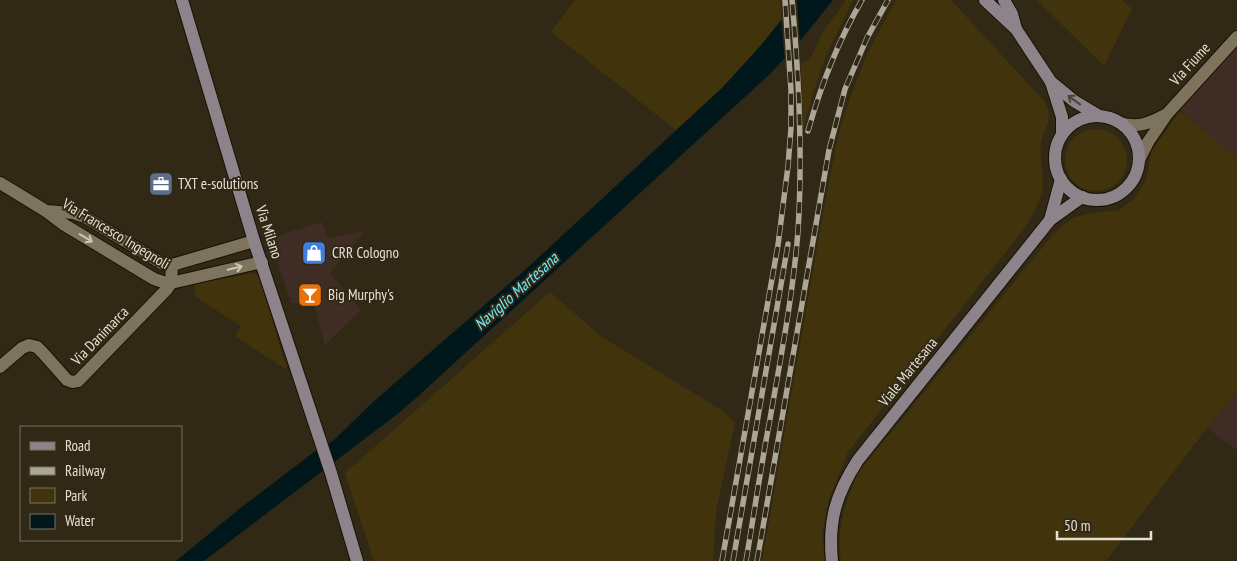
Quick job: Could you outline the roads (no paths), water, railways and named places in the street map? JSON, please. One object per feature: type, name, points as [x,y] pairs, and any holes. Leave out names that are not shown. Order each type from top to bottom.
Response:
[{"type":"street","name":"Via Milano","points":[[182,0],[254,241],[331,473],[356,561]]},
{"type":"street","points":[[985,0],[1016,29],[1051,82],[1062,117],[1063,127],[1055,152],[1057,170],[1060,178],[1070,190],[1082,197],[1096,200],[1110,198],[1123,191],[1136,174],[1139,160],[1137,146],[1126,127],[1120,122],[1106,117],[1091,116],[1079,120],[1062,135]]},
{"type":"street","points":[[1004,0],[1012,14],[1016,29]]},
{"type":"street","name":"Via Fiume","points":[[1139,160],[1148,142],[1167,114],[1237,37]]},
{"type":"street","points":[[1051,82],[1074,101],[1099,116]]},
{"type":"street","name":"Via Fiume","points":[[1120,122],[1128,125],[1139,125],[1152,122],[1167,114]]},
{"type":"street","name":"Viale Martesana","points":[[1050,220],[1060,178]]},
{"type":"street","name":"Via Francesco Ingegnoli","points":[[0,183],[46,211],[63,224],[154,279],[163,282],[170,283],[262,262]]},
{"type":"street","name":"Viale Martesana","points":[[832,561],[831,533],[836,501],[855,464],[1050,220],[1082,197]]},
{"type":"street","name":"Via Francesco Ingegnoli","points":[[46,211],[73,213],[85,217],[163,264],[172,265],[254,241]]},
{"type":"street","name":"Via Francesco Ingegnoli","points":[[170,283],[172,265]]},
{"type":"street","name":"Via Danimarca","points":[[0,367],[22,348],[30,345],[37,347],[67,380],[72,382],[78,381],[168,290],[170,283]]},
{"type":"water","name":"Naviglio Martesana","points":[[797,0],[833,0],[771,73],[415,399],[204,561],[176,561],[238,510],[314,452],[334,440],[373,402],[526,269],[722,88],[763,43]]},
{"type":"railway","points":[[722,561],[778,245],[788,166],[791,90],[785,0]]},
{"type":"railway","points":[[746,561],[786,325],[798,231],[800,116],[792,0]]},
{"type":"railway","points":[[808,131],[831,64],[845,31],[862,0]]},
{"type":"railway","points":[[757,561],[829,150],[845,89],[867,38],[888,0]]},
{"type":"railway","points":[[733,561],[788,244]]},
{"type":"place","name":"TXT e-solutions","points":[[161,184]]},
{"type":"place","name":"CRR Cologno","points":[[314,253]]},
{"type":"place","name":"Big Murphy's","points":[[310,295]]}]
